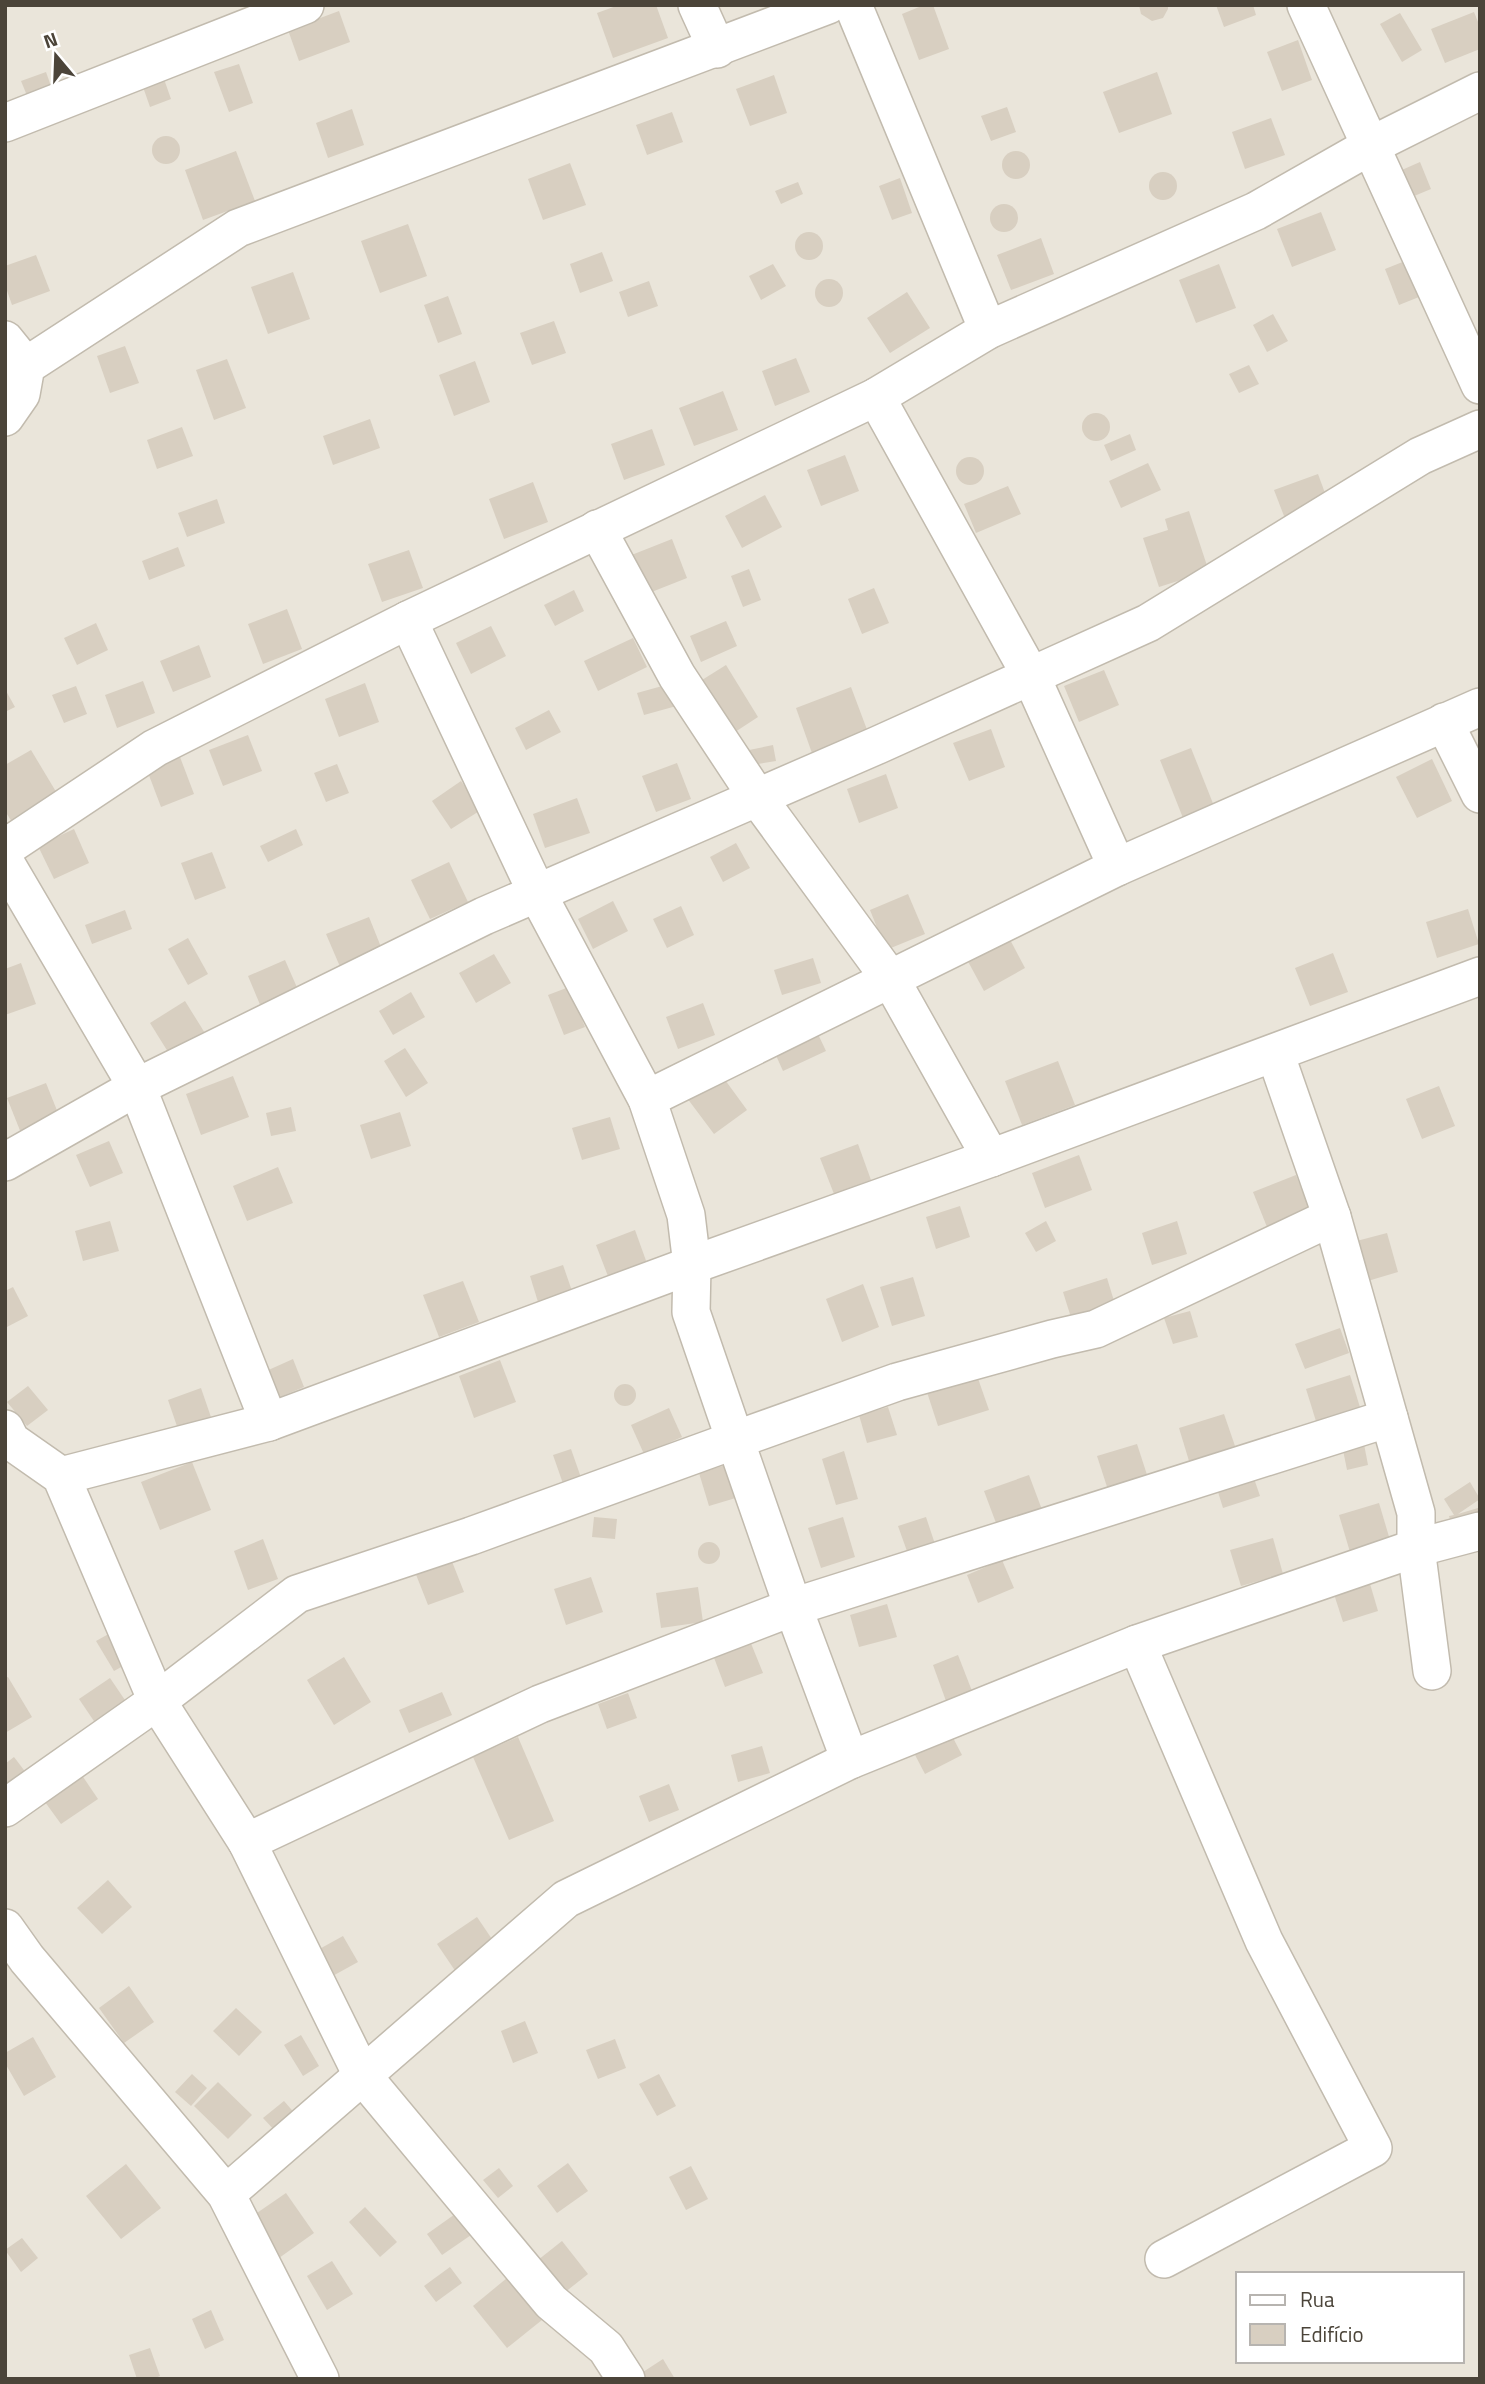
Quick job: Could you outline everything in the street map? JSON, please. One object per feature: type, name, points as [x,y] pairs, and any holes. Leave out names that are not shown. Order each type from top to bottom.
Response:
[{"type":"street","points":[[5,123],[305,5]]},
{"type":"street","points":[[697,5],[717,49]]},
{"type":"street","points":[[5,417],[21,394],[16,353],[238,228],[828,5]]},
{"type":"street","points":[[853,5],[988,330]]},
{"type":"street","points":[[1306,5],[1480,385]]},
{"type":"street","points":[[5,848],[155,748],[408,620],[876,397],[988,330],[1256,211],[1371,145],[1480,91]]},
{"type":"street","points":[[876,397],[1031,676],[1117,867]]},
{"type":"street","points":[[5,1162],[136,1087],[484,916],[1148,623],[1420,456],[1480,429]]},
{"type":"street","points":[[597,528],[677,676],[757,797],[891,980],[991,1158]]},
{"type":"street","points":[[408,620],[537,893],[647,1099],[686,1214],[692,1265],[691,1312],[793,1607],[850,1760]]},
{"type":"street","points":[[647,1099],[1117,867],[1480,707]]},
{"type":"street","points":[[1444,722],[1480,794]]},
{"type":"street","points":[[5,862],[136,1087],[270,1422]]},
{"type":"street","points":[[61,1476],[270,1422],[1480,976]]},
{"type":"street","points":[[1275,1053],[1332,1217],[1416,1513],[1416,1548],[1432,1671]]},
{"type":"street","points":[[5,1808],[157,1701],[297,1594],[471,1536],[897,1382],[1096,1329],[1332,1217]]},
{"type":"street","points":[[247,1842],[540,1704],[793,1607],[1389,1419]]},
{"type":"street","points":[[7,1438],[61,1476],[157,1701],[247,1842],[362,2075],[551,2302],[606,2347],[626,2379]]},
{"type":"street","points":[[226,2194],[566,1899],[850,1760],[1137,1644],[1416,1548],[1480,1531]]},
{"type":"street","points":[[1137,1644],[1264,1941],[1373,2148],[1164,2259]]},
{"type":"street","points":[[5,1928],[27,1959],[226,2194],[320,2379]]},
{"type":"shaded area","points":[[5,5],[1480,5],[1480,2379],[5,2379]]},
{"type":"building","points":[[619,5],[656,5],[668,38],[613,58],[597,13]]},
{"type":"building","points":[[924,5],[933,5],[949,49],[919,60],[902,14]]},
{"type":"building","points":[[1139,5],[1168,5],[1168,9],[1163,18],[1152,21],[1141,14]]},
{"type":"building","points":[[1216,5],[1253,5],[1256,15],[1224,27]]},
{"type":"building","points":[[339,11],[350,42],[299,61],[288,30]]},
{"type":"building","points":[[1474,12],[1480,27],[1480,49],[1445,63],[1431,29]]},
{"type":"building","points":[[1400,13],[1422,50],[1402,62],[1380,24]]},
{"type":"building","points":[[1298,40],[1312,80],[1282,91],[1267,52]]},
{"type":"building","points":[[239,64],[253,103],[229,112],[214,72]]},
{"type":"building","points":[[46,72],[52,89],[28,98],[21,81]]},
{"type":"building","points":[[1157,72],[1172,114],[1119,133],[1103,92]]},
{"type":"building","points":[[774,75],[787,113],[750,126],[736,89]]},
{"type":"building","points":[[164,79],[171,99],[150,107],[143,87]]},
{"type":"building","points":[[1007,107],[1016,132],[991,141],[981,116]]},
{"type":"building","points":[[352,109],[364,145],[328,158],[316,123]]},
{"type":"building","points":[[672,112],[683,142],[647,155],[636,125]]},
{"type":"building","points":[[1271,118],[1285,155],[1245,169],[1232,132]]},
{"type":"building","points":[[166,136],[176,140],[180,150],[176,160],[166,164],[156,160],[152,150],[156,140]]},
{"type":"building","points":[[236,151],[255,201],[203,220],[185,170]]},
{"type":"building","points":[[1016,151],[1026,155],[1030,165],[1026,175],[1016,179],[1006,175],[1002,165],[1006,155]]},
{"type":"building","points":[[1420,162],[1431,189],[1407,199],[1395,173]]},
{"type":"building","points":[[570,163],[586,205],[543,220],[528,179]]},
{"type":"building","points":[[1163,172],[1173,176],[1177,186],[1173,196],[1163,200],[1153,196],[1149,186],[1153,176]]},
{"type":"building","points":[[900,178],[912,213],[892,220],[879,186]]},
{"type":"building","points":[[798,182],[803,194],[781,204],[775,191]]},
{"type":"building","points":[[1004,204],[1014,208],[1018,218],[1014,228],[1004,232],[994,228],[990,218],[994,208]]},
{"type":"building","points":[[1321,212],[1336,250],[1292,267],[1277,229]]},
{"type":"building","points":[[408,224],[427,276],[380,293],[361,241]]},
{"type":"building","points":[[809,232],[819,236],[823,246],[819,256],[809,260],[799,256],[795,246],[799,236]]},
{"type":"building","points":[[1041,238],[1054,274],[1011,290],[997,255]]},
{"type":"building","points":[[602,252],[613,281],[580,293],[570,264]]},
{"type":"building","points":[[36,255],[50,291],[12,305],[5,285],[5,266]]},
{"type":"building","points":[[1410,259],[1424,295],[1399,305],[1385,269]]},
{"type":"building","points":[[773,264],[786,286],[761,300],[749,276]]},
{"type":"building","points":[[1219,264],[1236,308],[1196,323],[1179,280]]},
{"type":"building","points":[[293,272],[310,319],[268,334],[251,287]]},
{"type":"building","points":[[829,279],[839,283],[843,293],[839,303],[829,307],[819,303],[815,293],[819,283]]},
{"type":"building","points":[[649,281],[658,306],[628,317],[619,292]]},
{"type":"building","points":[[907,292],[930,328],[890,353],[867,318]]},
{"type":"building","points":[[448,296],[462,334],[438,343],[424,305]]},
{"type":"building","points":[[1273,314],[1288,341],[1267,352],[1253,325]]},
{"type":"building","points":[[554,321],[566,353],[532,365],[520,333]]},
{"type":"building","points":[[125,346],[139,383],[110,393],[97,356]]},
{"type":"building","points":[[796,358],[810,392],[775,406],[762,371]]},
{"type":"building","points":[[227,359],[246,408],[214,420],[196,370]]},
{"type":"building","points":[[475,361],[490,402],[454,416],[439,375]]},
{"type":"building","points":[[1249,365],[1259,384],[1239,393],[1229,374]]},
{"type":"building","points":[[723,391],[738,430],[694,446],[679,408]]},
{"type":"building","points":[[1096,413],[1106,417],[1110,427],[1106,437],[1096,441],[1086,437],[1082,427],[1086,417]]},
{"type":"building","points":[[370,419],[380,448],[333,465],[323,436]]},
{"type":"building","points":[[182,427],[193,456],[157,469],[147,440]]},
{"type":"building","points":[[652,429],[665,465],[624,480],[611,444]]},
{"type":"building","points":[[1130,434],[1136,450],[1111,461],[1104,445]]},
{"type":"building","points":[[845,455],[859,491],[821,506],[807,470]]},
{"type":"building","points":[[970,457],[980,461],[984,471],[980,481],[970,485],[960,481],[956,471],[960,461]]},
{"type":"building","points":[[1148,463],[1161,490],[1121,508],[1109,481]]},
{"type":"building","points":[[1318,474],[1332,512],[1289,529],[1274,490]]},
{"type":"building","points":[[533,482],[548,522],[504,539],[489,499]]},
{"type":"building","points":[[1008,486],[1021,514],[976,533],[964,504]]},
{"type":"building","points":[[765,495],[782,527],[742,548],[725,516]]},
{"type":"building","points":[[217,499],[225,523],[187,537],[178,513]]},
{"type":"building","points":[[1189,511],[1217,596],[1189,605],[1181,580],[1159,587],[1143,538],[1168,530],[1165,519]]},
{"type":"building","points":[[672,539],[687,578],[644,595],[629,556]]},
{"type":"building","points":[[178,547],[185,566],[149,580],[142,561]]},
{"type":"building","points":[[409,550],[423,588],[382,602],[368,564]]},
{"type":"building","points":[[749,569],[761,600],[743,607],[731,576]]},
{"type":"building","points":[[874,588],[889,623],[862,634],[848,599]]},
{"type":"building","points":[[574,590],[584,611],[555,626],[544,605]]},
{"type":"building","points":[[287,609],[302,649],[263,664],[248,624]]},
{"type":"building","points":[[726,621],[737,646],[701,662],[690,636]]},
{"type":"building","points":[[96,623],[108,650],[77,665],[64,638]]},
{"type":"building","points":[[491,626],[506,656],[471,674],[456,643]]},
{"type":"building","points":[[633,638],[647,667],[598,691],[584,661]]},
{"type":"building","points":[[199,645],[211,677],[173,692],[160,661]]},
{"type":"building","points":[[726,665],[758,717],[735,732],[702,680]]},
{"type":"building","points":[[1104,670],[1119,705],[1079,722],[1064,686]]},
{"type":"building","points":[[143,681],[155,713],[117,728],[105,695]]},
{"type":"building","points":[[365,683],[379,722],[339,737],[325,699]]},
{"type":"building","points":[[673,683],[680,705],[644,715],[637,693]]},
{"type":"building","points":[[76,686],[87,714],[64,723],[52,695]]},
{"type":"building","points":[[851,687],[869,735],[813,756],[796,708]]},
{"type":"building","points":[[5,689],[15,707],[5,712]]},
{"type":"building","points":[[549,710],[561,732],[526,750],[515,728]]},
{"type":"building","points":[[991,729],[1005,767],[969,781],[953,743]]},
{"type":"building","points":[[248,735],[262,771],[223,786],[209,750]]},
{"type":"building","points":[[773,745],[776,761],[752,765],[749,750]]},
{"type":"building","points":[[1191,748],[1216,811],[1185,823],[1160,760]]},
{"type":"building","points":[[31,750],[58,795],[12,822],[5,811],[5,765]]},
{"type":"building","points":[[180,757],[194,794],[161,807],[147,770]]},
{"type":"building","points":[[1432,759],[1452,801],[1417,818],[1396,777]]},
{"type":"building","points":[[677,763],[691,799],[656,812],[642,776]]},
{"type":"building","points":[[337,764],[349,793],[326,802],[314,773]]},
{"type":"building","points":[[886,774],[898,808],[859,823],[847,789]]},
{"type":"building","points":[[461,781],[481,810],[451,829],[432,801]]},
{"type":"building","points":[[577,798],[590,833],[545,848],[533,814]]},
{"type":"building","points":[[74,829],[89,863],[54,879],[38,846]]},
{"type":"building","points":[[296,829],[303,845],[268,862],[260,846]]},
{"type":"building","points":[[736,843],[750,868],[723,882],[710,857]]},
{"type":"building","points":[[212,852],[226,888],[195,900],[181,863]]},
{"type":"building","points":[[449,862],[468,902],[430,919],[411,880]]},
{"type":"building","points":[[908,894],[925,934],[886,950],[870,910]]},
{"type":"building","points":[[613,901],[628,931],[593,949],[578,919]]},
{"type":"building","points":[[681,906],[694,935],[667,948],[653,919]]},
{"type":"building","points":[[1468,909],[1479,944],[1437,958],[1426,922]]},
{"type":"building","points":[[125,910],[132,929],[92,944],[85,925]]},
{"type":"building","points":[[369,917],[383,952],[341,969],[326,934]]},
{"type":"building","points":[[1007,934],[1025,968],[984,991],[965,956]]},
{"type":"building","points":[[188,938],[208,974],[188,985],[168,949]]},
{"type":"building","points":[[1333,953],[1348,992],[1310,1006],[1295,968]]},
{"type":"building","points":[[494,954],[511,983],[476,1003],[459,973]]},
{"type":"building","points":[[813,958],[821,983],[782,995],[774,970]]},
{"type":"building","points":[[285,960],[299,992],[261,1007],[248,976]]},
{"type":"building","points":[[21,963],[36,1004],[5,1015],[5,969]]},
{"type":"building","points":[[569,987],[585,1027],[564,1035],[548,995]]},
{"type":"building","points":[[411,992],[425,1017],[393,1035],[379,1011]]},
{"type":"building","points":[[185,1001],[208,1038],[173,1060],[150,1023]]},
{"type":"building","points":[[703,1003],[715,1035],[678,1049],[666,1017]]},
{"type":"building","points":[[817,1032],[826,1051],[783,1071],[774,1051]]},
{"type":"building","points":[[405,1048],[428,1083],[406,1097],[384,1061]]},
{"type":"building","points":[[1058,1061],[1075,1105],[1022,1125],[1005,1081]]},
{"type":"building","points":[[720,1073],[747,1110],[714,1134],[687,1098]]},
{"type":"building","points":[[233,1076],[249,1117],[201,1135],[186,1094]]},
{"type":"building","points":[[46,1083],[60,1118],[21,1133],[7,1098]]},
{"type":"building","points":[[1439,1086],[1455,1126],[1422,1139],[1406,1099]]},
{"type":"building","points":[[291,1107],[296,1131],[271,1136],[266,1113]]},
{"type":"building","points":[[400,1112],[411,1146],[371,1159],[360,1125]]},
{"type":"building","points":[[610,1117],[620,1149],[582,1160],[572,1128]]},
{"type":"building","points":[[109,1141],[123,1173],[90,1187],[76,1155]]},
{"type":"building","points":[[858,1144],[871,1180],[834,1194],[820,1158]]},
{"type":"building","points":[[1079,1155],[1092,1190],[1045,1208],[1032,1173]]},
{"type":"building","points":[[278,1167],[293,1203],[247,1221],[233,1186]]},
{"type":"building","points":[[1296,1175],[1310,1210],[1267,1227],[1253,1192]]},
{"type":"building","points":[[960,1206],[970,1237],[936,1249],[926,1217]]},
{"type":"building","points":[[110,1221],[119,1251],[83,1261],[75,1231]]},
{"type":"building","points":[[1046,1221],[1056,1241],[1036,1252],[1025,1233]]},
{"type":"building","points":[[1177,1221],[1187,1254],[1152,1265],[1142,1233]]},
{"type":"building","points":[[635,1230],[649,1269],[611,1284],[596,1245]]},
{"type":"building","points":[[1387,1233],[1398,1272],[1361,1283],[1349,1243]]},
{"type":"building","points":[[563,1265],[572,1291],[538,1302],[530,1276]]},
{"type":"building","points":[[913,1277],[925,1316],[892,1326],[880,1287]]},
{"type":"building","points":[[1107,1278],[1118,1314],[1074,1327],[1063,1292]]},
{"type":"building","points":[[463,1281],[479,1322],[439,1337],[423,1295]]},
{"type":"building","points":[[863,1284],[879,1327],[842,1342],[826,1299]]},
{"type":"building","points":[[13,1287],[28,1316],[5,1328],[5,1291]]},
{"type":"building","points":[[1190,1311],[1198,1337],[1173,1344],[1164,1318]]},
{"type":"building","points":[[1340,1328],[1349,1353],[1305,1369],[1295,1344]]},
{"type":"building","points":[[293,1359],[304,1387],[275,1399],[264,1372]]},
{"type":"building","points":[[500,1360],[516,1402],[474,1418],[459,1376]]},
{"type":"building","points":[[974,1367],[989,1410],[938,1426],[924,1383]]},
{"type":"building","points":[[1350,1375],[1364,1420],[1320,1434],[1306,1389]]},
{"type":"building","points":[[625,1384],[633,1387],[636,1395],[633,1403],[625,1406],[617,1403],[614,1395],[617,1387]]},
{"type":"building","points":[[28,1386],[48,1410],[27,1426],[7,1402]]},
{"type":"building","points":[[201,1388],[213,1423],[180,1435],[168,1400]]},
{"type":"building","points":[[888,1407],[897,1435],[867,1443],[859,1415]]},
{"type":"building","points":[[669,1408],[682,1437],[644,1454],[631,1425]]},
{"type":"building","points":[[1224,1414],[1235,1446],[1189,1461],[1179,1428]]},
{"type":"building","points":[[1137,1444],[1150,1484],[1110,1496],[1097,1456]]},
{"type":"building","points":[[1364,1444],[1368,1465],[1347,1470],[1343,1450]]},
{"type":"building","points":[[571,1449],[585,1489],[567,1495],[553,1455]]},
{"type":"building","points":[[844,1451],[858,1499],[836,1505],[822,1459]]},
{"type":"building","points":[[192,1462],[211,1510],[160,1530],[141,1482]]},
{"type":"building","points":[[729,1464],[739,1497],[709,1506],[699,1473]]},
{"type":"building","points":[[1249,1464],[1260,1496],[1223,1508],[1213,1476]]},
{"type":"building","points":[[1029,1475],[1044,1515],[999,1531],[984,1491]]},
{"type":"building","points":[[1470,1482],[1480,1499],[1458,1514],[1478,1508],[1480,1518],[1452,1526],[1449,1516],[1454,1515],[1444,1499]]},
{"type":"building","points":[[1379,1503],[1390,1540],[1350,1552],[1339,1515]]},
{"type":"building","points":[[594,1517],[617,1519],[615,1539],[592,1537]]},
{"type":"building","points":[[843,1517],[855,1557],[821,1568],[808,1528]]},
{"type":"building","points":[[926,1517],[935,1544],[908,1554],[898,1526]]},
{"type":"building","points":[[1273,1538],[1283,1574],[1241,1586],[1230,1550]]},
{"type":"building","points":[[263,1539],[278,1579],[248,1590],[234,1551]]},
{"type":"building","points":[[709,1542],[717,1545],[720,1553],[717,1561],[709,1564],[701,1561],[698,1553],[701,1545]]},
{"type":"building","points":[[451,1559],[464,1592],[428,1605],[415,1572]]},
{"type":"building","points":[[1002,1560],[1014,1588],[978,1603],[967,1575]]},
{"type":"building","points":[[591,1577],[603,1612],[566,1625],[554,1589]]},
{"type":"building","points":[[1368,1577],[1378,1611],[1343,1622],[1332,1588]]},
{"type":"building","points":[[698,1587],[703,1622],[661,1628],[656,1593]]},
{"type":"building","points":[[887,1604],[897,1637],[859,1647],[850,1615]]},
{"type":"building","points":[[114,1631],[132,1661],[114,1671],[96,1641]]},
{"type":"building","points":[[750,1641],[763,1673],[725,1687],[713,1655]]},
{"type":"building","points":[[958,1655],[972,1691],[946,1701],[933,1665]]},
{"type":"building","points":[[344,1657],[371,1702],[334,1725],[307,1680]]},
{"type":"building","points":[[8,1677],[32,1717],[5,1733],[5,1678]]},
{"type":"building","points":[[110,1678],[131,1709],[100,1730],[79,1699]]},
{"type":"building","points":[[442,1692],[452,1715],[409,1733],[399,1710]]},
{"type":"building","points":[[628,1693],[637,1718],[607,1729],[598,1704]]},
{"type":"building","points":[[951,1734],[962,1755],[925,1774],[914,1753]]},
{"type":"building","points":[[518,1737],[554,1821],[509,1840],[473,1757]]},
{"type":"building","points":[[762,1746],[770,1773],[738,1782],[731,1755]]},
{"type":"building","points":[[14,1757],[30,1778],[5,1796],[5,1764]]},
{"type":"building","points":[[75,1765],[98,1799],[61,1824],[37,1791]]},
{"type":"building","points":[[669,1784],[679,1810],[649,1822],[639,1796]]},
{"type":"building","points":[[108,1880],[132,1907],[102,1934],[77,1908]]},
{"type":"building","points":[[477,1917],[498,1948],[458,1975],[437,1944]]},
{"type":"building","points":[[343,1936],[358,1962],[329,1978],[314,1952]]},
{"type":"building","points":[[129,1986],[154,2022],[124,2043],[99,2008]]},
{"type":"building","points":[[236,2008],[262,2032],[239,2056],[213,2031]]},
{"type":"building","points":[[525,2021],[538,2053],[513,2063],[501,2031]]},
{"type":"building","points":[[301,2035],[319,2066],[303,2076],[284,2045]]},
{"type":"building","points":[[33,2037],[56,2077],[24,2096],[5,2063],[5,2053]]},
{"type":"building","points":[[615,2039],[626,2068],[598,2079],[586,2050]]},
{"type":"building","points":[[192,2074],[207,2088],[191,2106],[175,2092]]},
{"type":"building","points":[[659,2074],[676,2106],[657,2116],[639,2084]]},
{"type":"building","points":[[218,2082],[252,2115],[228,2139],[194,2106]]},
{"type":"building","points":[[284,2101],[297,2116],[277,2133],[263,2118]]},
{"type":"building","points":[[568,2163],[588,2191],[557,2213],[537,2186]]},
{"type":"building","points":[[126,2164],[161,2208],[121,2239],[86,2196]]},
{"type":"building","points":[[691,2166],[708,2199],[686,2210],[669,2177]]},
{"type":"building","points":[[499,2168],[513,2186],[498,2198],[483,2180]]},
{"type":"building","points":[[286,2193],[314,2233],[279,2258],[251,2217]]},
{"type":"building","points":[[365,2207],[397,2242],[380,2257],[349,2222]]},
{"type":"building","points":[[458,2212],[474,2233],[442,2255],[427,2234]]},
{"type":"building","points":[[22,2238],[38,2258],[21,2272],[5,2250]]},
{"type":"building","points":[[562,2241],[588,2274],[564,2293],[538,2260]]},
{"type":"building","points":[[332,2261],[353,2294],[327,2310],[307,2276]]},
{"type":"building","points":[[450,2267],[462,2283],[436,2302],[424,2286]]},
{"type":"building","points":[[507,2278],[542,2320],[507,2348],[473,2306]]},
{"type":"building","points":[[211,2310],[224,2340],[205,2349],[192,2319]]},
{"type":"building","points":[[150,2348],[160,2376],[137,2379],[129,2355]]},
{"type":"building","points":[[663,2359],[675,2379],[647,2379],[643,2372]]}]
